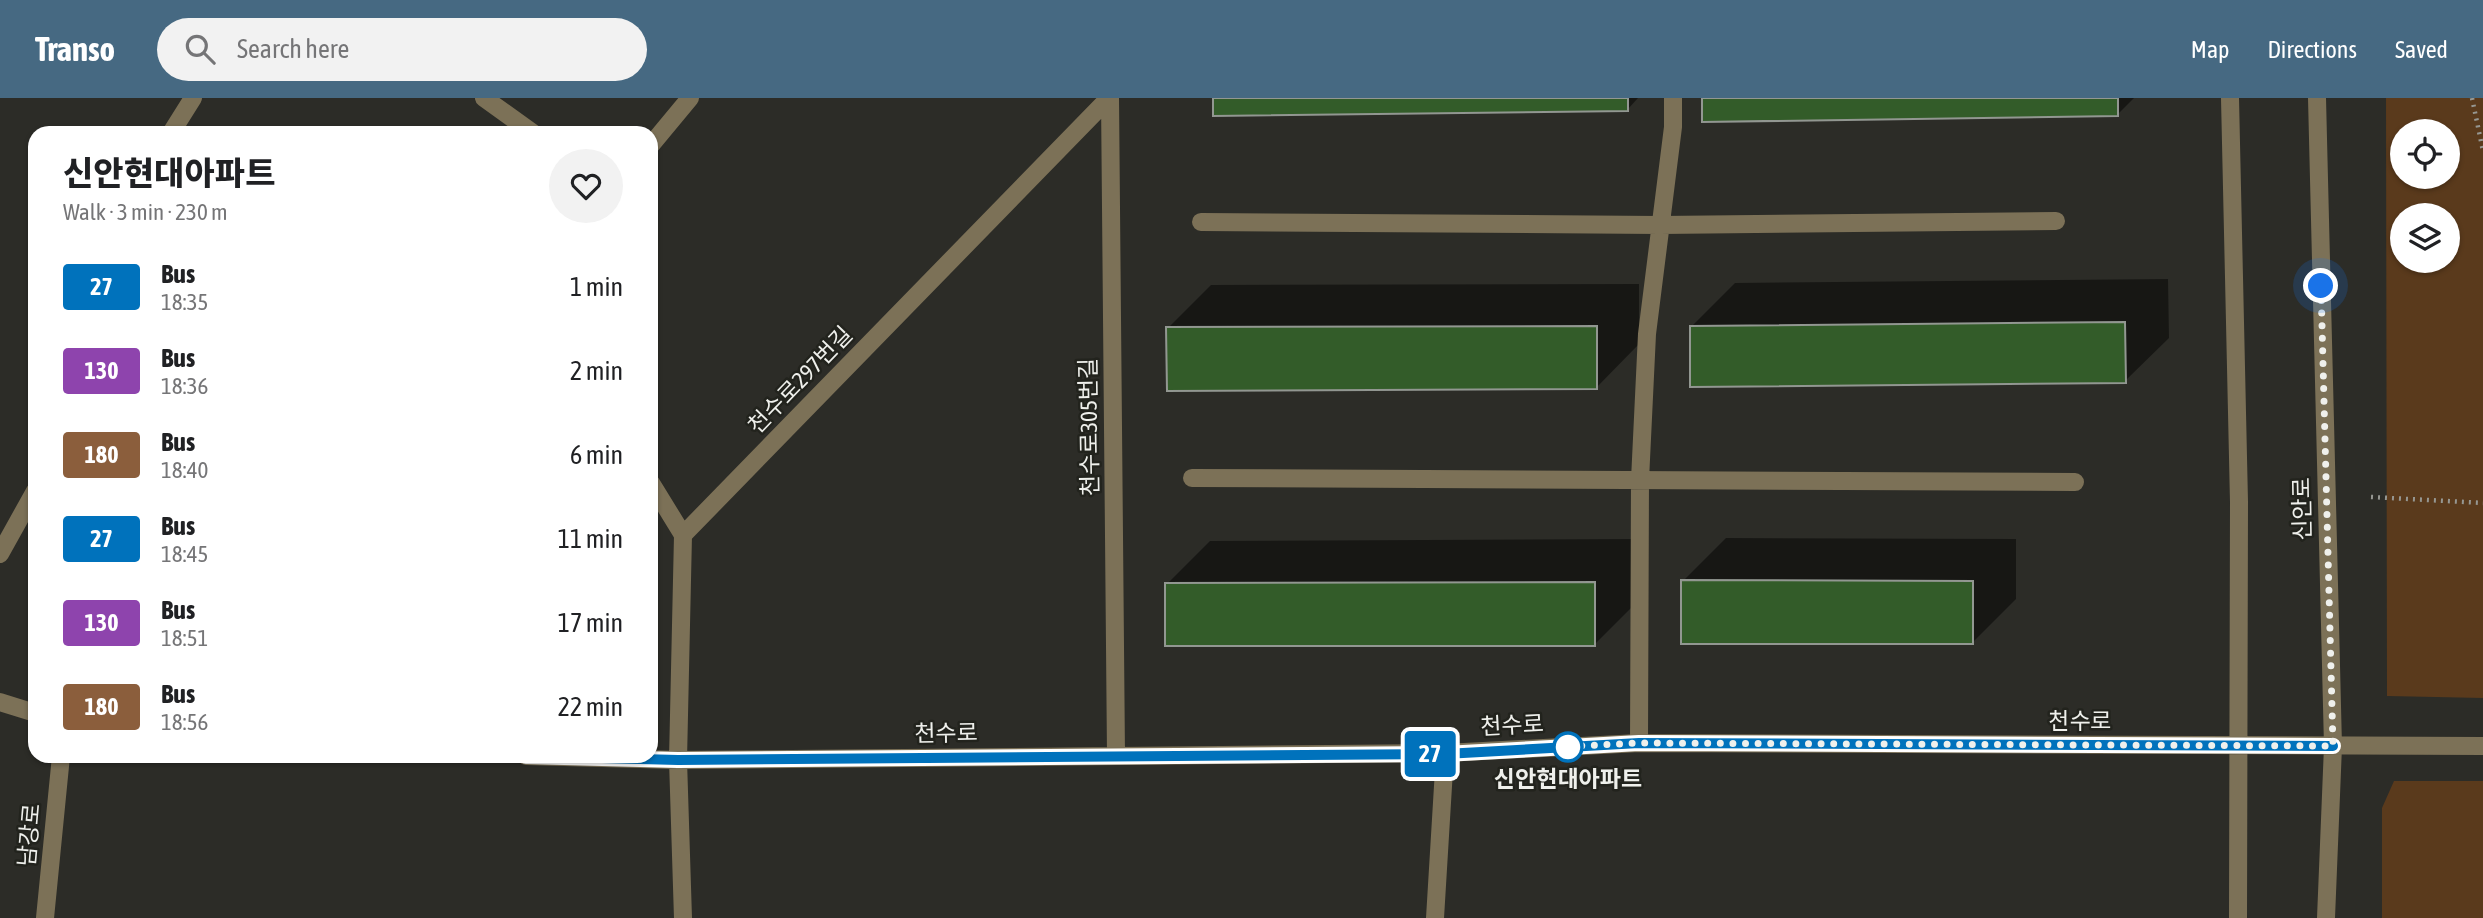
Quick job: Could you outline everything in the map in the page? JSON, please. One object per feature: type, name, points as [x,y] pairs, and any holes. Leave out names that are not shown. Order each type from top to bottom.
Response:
[{"type":"street","points":[[175,126],[193,98]]},
{"type":"street","points":[[484,98],[523,126]]},
{"type":"street","points":[[658,137],[690,98]]},
{"type":"street","name":"천수로297번길","points":[[683,535],[1110,98]]},
{"type":"street","name":"천수로305번길","points":[[1110,98],[1116,755]]},
{"type":"street","points":[[1639,743],[1640,480],[1647,334],[1673,127],[1673,98]]},
{"type":"street","points":[[2230,98],[2239,502],[2241,746],[2238,918]]},
{"type":"street","name":"신안로","points":[[2317,98],[2333,746],[2326,918]]},
{"type":"street","points":[[1201,222],[1661,225],[2056,221]]},
{"type":"street","points":[[1192,478],[2075,482]]},
{"type":"street","points":[[658,494],[683,535],[678,760],[683,918]]},
{"type":"street","points":[[0,554],[28,504]]},
{"type":"street","points":[[0,702],[28,711]]},
{"type":"street","name":"천수로","points":[[658,759],[1445,754],[1639,743],[2483,746]]},
{"type":"street","points":[[1436,918],[1445,754]]},
{"type":"street","name":"남강로","points":[[45,918],[60,763]]},
{"type":"path","points":[[2472,98],[2483,151]]},
{"type":"path","points":[[2371,497],[2483,503]]},
{"type":"shaded area","points":[[2386,98],[2483,98],[2483,698],[2387,696]]},
{"type":"shaded area","points":[[2394,781],[2483,781],[2483,918],[2382,918],[2382,808]]},
{"type":"building","points":[[1213,98],[1628,98],[1628,111],[1213,116]]},
{"type":"building","points":[[1702,98],[2118,98],[2118,116],[1702,122]]},
{"type":"building","points":[[2125,322],[2126,383],[1690,387],[1690,326]]},
{"type":"building","points":[[1597,326],[1597,389],[1167,391],[1166,327]]},
{"type":"building","points":[[1681,580],[1973,581],[1973,644],[1681,644]]},
{"type":"building","points":[[1595,582],[1595,646],[1165,646],[1165,583]]},
{"type":"bus line","name":"27","points":[[658,759],[1445,754],[1639,743],[2333,746]]},
{"type":"place","name":"신안현대아파트","points":[[1568,747]]},
{"type":"route","points":[[1568,747],[1556,747],[1639,743],[2333,746],[2321,286]]}]
